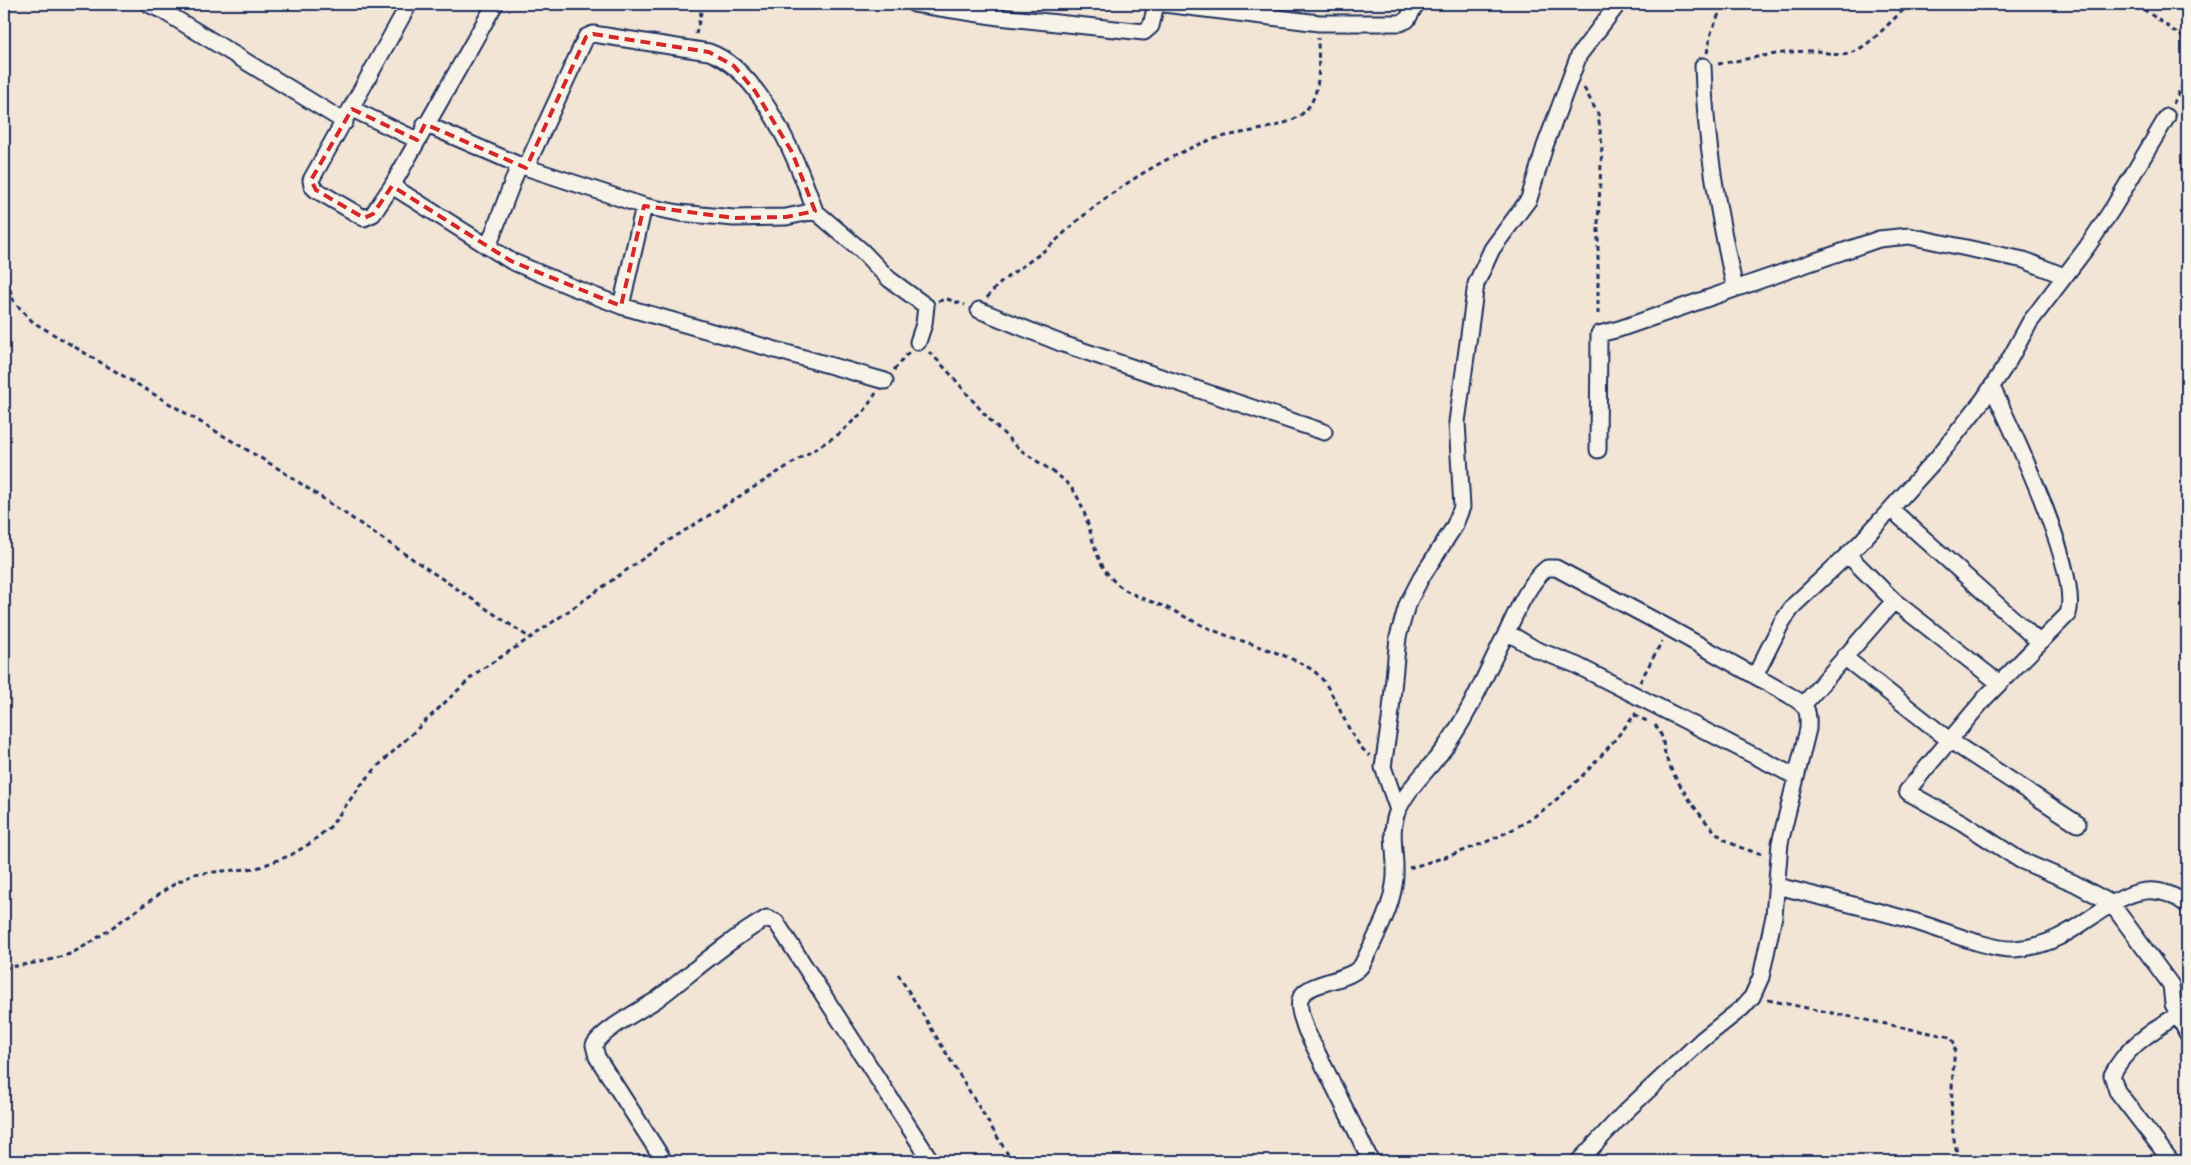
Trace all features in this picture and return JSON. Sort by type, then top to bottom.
[{"type":"street","points":[[148,4],[165,7],[348,115],[417,140]]},
{"type":"street","points":[[409,4],[311,180],[312,186],[316,190],[364,218],[373,214],[392,186],[425,124],[495,4]]},
{"type":"street","points":[[914,4],[1008,18],[1144,32],[1151,26],[1156,4]]},
{"type":"street","points":[[1164,4],[1319,23],[1400,23],[1407,20],[1416,4]]},
{"type":"street","points":[[1398,810],[1383,767],[1389,729],[1398,636],[1407,605],[1421,578],[1454,527],[1462,507],[1457,422],[1476,284],[1492,250],[1530,199],[1541,158],[1579,55],[1618,4]]},
{"type":"street","points":[[488,247],[523,166],[589,35],[593,34],[692,49],[719,56],[734,66],[755,91],[792,152],[815,211],[862,251],[889,279],[926,306],[923,329],[918,342]]},
{"type":"street","points":[[1703,66],[1704,110],[1713,175],[1735,289]]},
{"type":"street","points":[[1755,676],[1782,622],[1794,605],[1848,555],[1891,509],[1937,458],[1992,387],[2030,322],[2087,247],[2113,208],[2167,117]]},
{"type":"street","points":[[425,124],[523,166],[644,206],[679,214],[734,218],[786,217],[815,211]]},
{"type":"street","points":[[392,186],[511,261],[532,271],[622,306],[885,381]]},
{"type":"street","points":[[622,306],[644,206]]},
{"type":"street","points":[[1598,450],[1598,334],[1619,329],[1878,240],[1909,236],[2024,260],[2064,276]]},
{"type":"street","points":[[979,310],[1063,344],[1324,432]]},
{"type":"street","points":[[1992,387],[2018,442],[2056,538],[2070,607],[2068,614],[1999,683],[1949,740],[1908,788],[1909,793],[1963,823],[2020,860],[2074,883],[2111,903],[2171,985],[2173,1004],[2187,1033]]},
{"type":"street","points":[[1891,509],[2039,642]]},
{"type":"street","points":[[1848,555],[1894,601],[1999,683]]},
{"type":"street","points":[[1371,1161],[1306,1030],[1300,1012],[1300,998],[1304,993],[1315,987],[1350,975],[1361,968],[1388,908],[1395,884],[1394,824],[1398,810],[1409,791],[1448,744],[1469,712],[1517,610],[1539,576],[1550,566],[1669,628],[1755,676],[1804,704],[1809,712],[1808,729],[1780,843],[1774,916],[1762,977],[1752,997],[1742,1008],[1703,1039],[1625,1112],[1579,1161]]},
{"type":"street","points":[[1804,704],[1894,601]]},
{"type":"street","points":[[1507,632],[1535,649],[1576,666],[1638,699],[1796,777]]},
{"type":"street","points":[[1844,657],[1949,740],[2078,824]]},
{"type":"street","points":[[1777,886],[1914,921],[1996,947],[2013,950],[2037,946],[2060,937],[2111,903],[2140,892],[2161,890],[2177,896],[2187,905]]},
{"type":"street","points":[[664,1161],[597,1057],[594,1045],[602,1036],[656,1000],[714,954],[769,918],[776,922],[931,1161]]},
{"type":"street","points":[[2171,1161],[2117,1091],[2112,1075],[2127,1053],[2142,1038],[2177,1015]]},
{"type":"path","points":[[692,49],[703,4]]},
{"type":"path","points":[[1723,4],[1711,33],[1703,66],[1774,54],[1815,51],[1834,55],[1847,54],[1867,44],[1911,4]]},
{"type":"path","points":[[2136,4],[2187,40]]},
{"type":"path","points":[[926,306],[947,299],[979,310],[1001,284],[1047,249],[1082,216],[1118,189],[1170,159],[1208,141],[1288,122],[1305,111],[1311,102],[1319,77],[1319,23]]},
{"type":"path","points":[[1574,69],[1598,114],[1602,146],[1598,223],[1598,334]]},
{"type":"path","points":[[2167,117],[2187,76]]},
{"type":"path","points":[[4,272],[14,302],[33,322],[279,469],[530,638]]},
{"type":"path","points":[[4,968],[46,961],[70,954],[90,943],[168,888],[192,874],[257,868],[291,855],[309,844],[330,826],[378,766],[476,673],[530,638],[668,541],[839,434],[865,410],[885,381],[918,342],[941,364],[1001,432],[1023,452],[1054,473],[1073,490],[1087,522],[1098,557],[1108,575],[1116,584],[1206,628],[1284,655],[1313,670],[1321,677],[1328,688],[1348,729],[1359,746],[1383,767]]},
{"type":"path","points":[[1394,873],[1452,855],[1503,834],[1547,808],[1612,744],[1634,715],[1638,699],[1669,628]]},
{"type":"path","points":[[1634,715],[1656,725],[1664,739],[1666,756],[1692,805],[1723,838],[1753,852],[1779,856]]},
{"type":"path","points":[[898,974],[1012,1161]]},
{"type":"path","points":[[1752,997],[1950,1036],[1955,1044],[1951,1112],[1953,1137],[1960,1161]]},
{"type":"highlighted area","points":[[593,34],[709,52],[734,66],[755,91],[792,152],[815,211],[786,217],[734,218],[644,206],[621,306],[511,261],[392,186],[373,214],[364,218],[316,190],[311,180],[352,109],[417,140],[425,124],[526,168],[586,37]]}]
